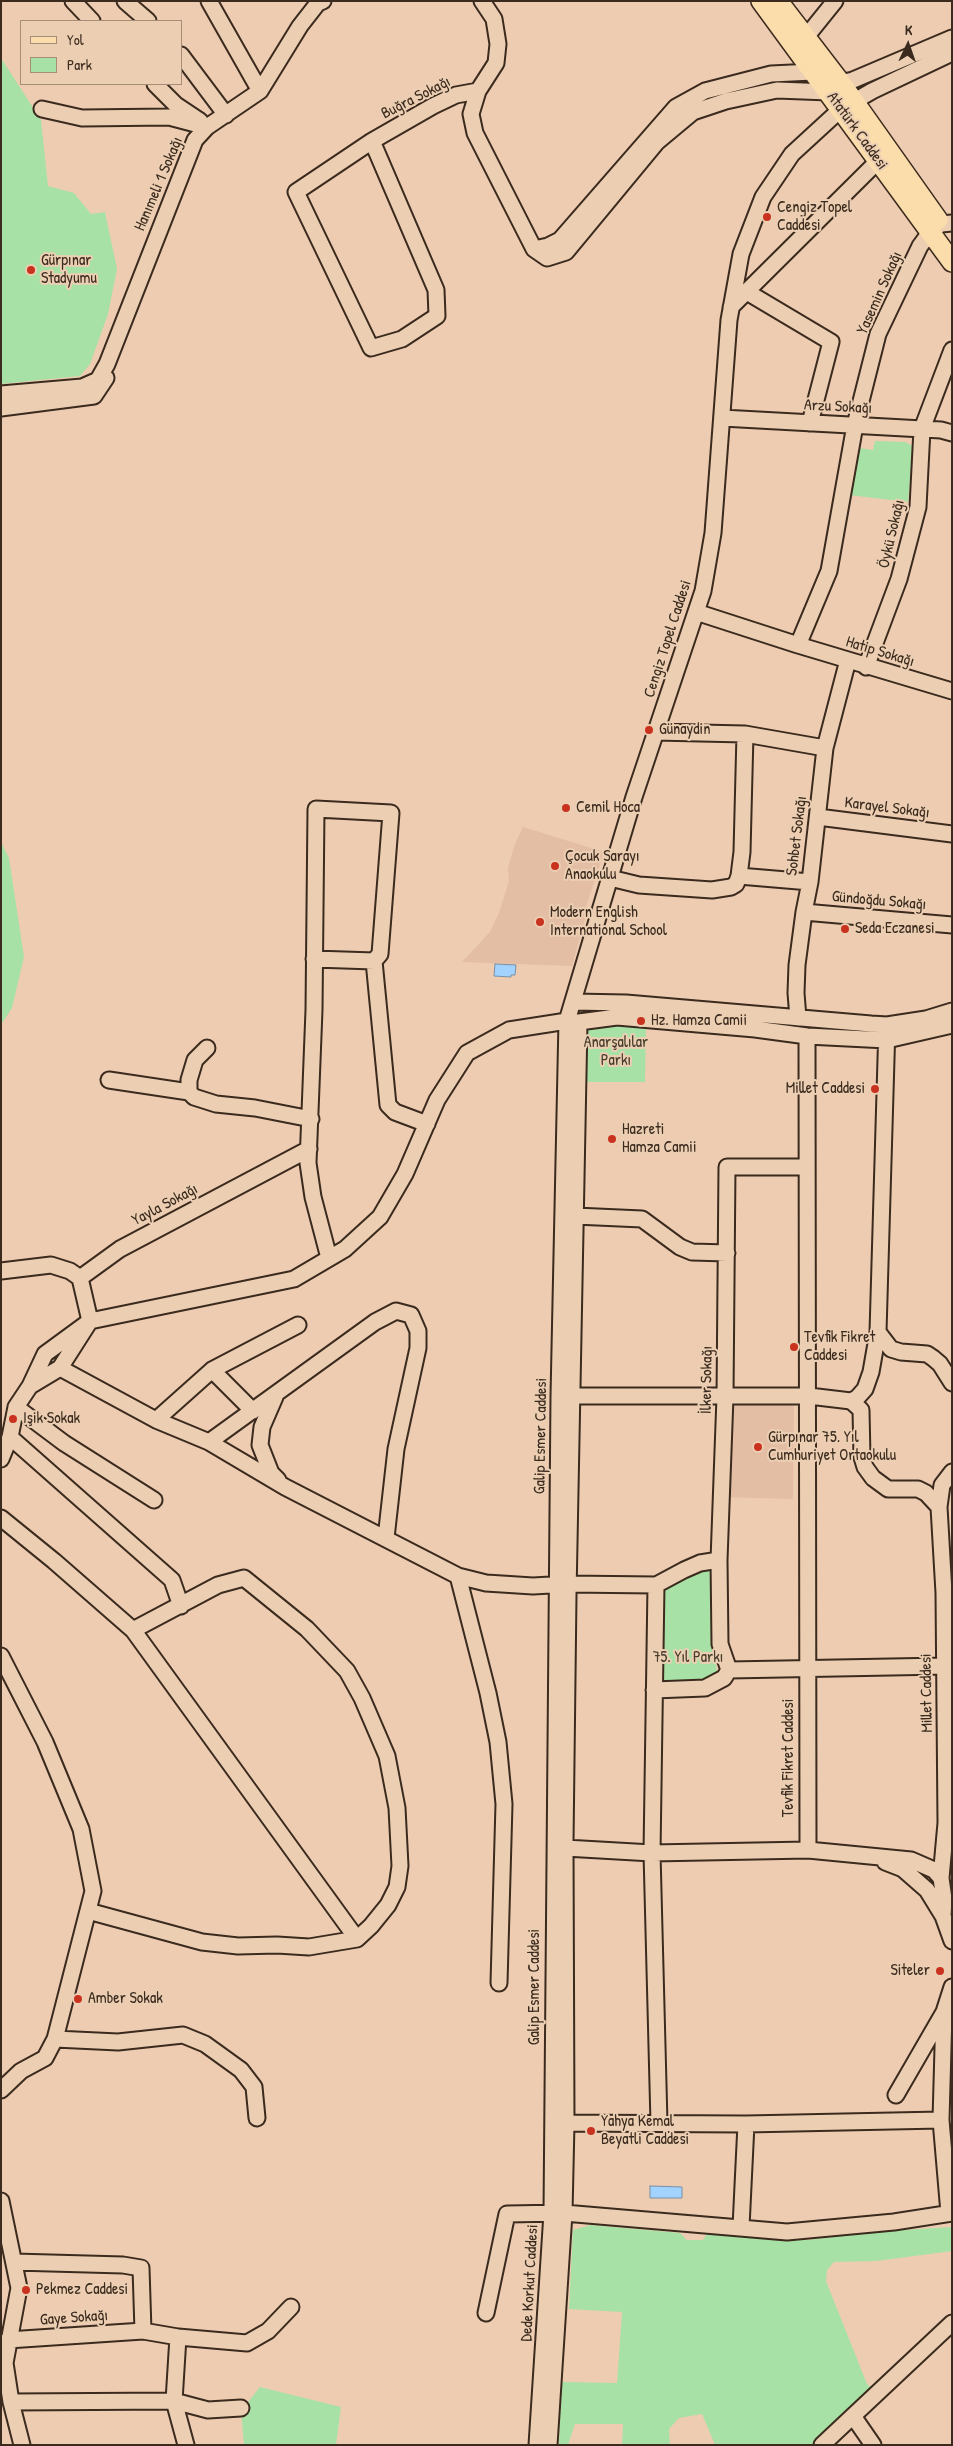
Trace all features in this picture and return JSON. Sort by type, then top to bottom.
[{"type":"main road","name":"Atatürk Caddesi","points":[[761,1],[813,72],[835,88]]},
{"type":"main road","name":"Atatürk Caddesi","points":[[778,1],[806,37],[835,88],[942,234],[952,262]]},
{"type":"main road","name":"Atatürk Caddesi","points":[[847,105],[879,160],[942,234]]},
{"type":"street","points":[[73,1],[91,20]]},
{"type":"street","points":[[125,1],[147,20]]},
{"type":"street","points":[[209,1],[260,92]]},
{"type":"street","name":"Hanımeli 1 Sokağı","points":[[107,364],[195,140],[207,127],[260,92],[300,26],[318,3],[323,1]]},
{"type":"street","points":[[482,1],[494,19],[498,44],[496,63],[478,91],[471,114],[475,133],[534,249],[548,258],[566,252],[658,142],[694,112],[726,101],[777,90],[835,88],[952,38]]},
{"type":"street","points":[[806,37],[835,1]]},
{"type":"street","name":"Cengiz Topel Caddesi","points":[[573,1022],[574,1002],[610,878],[655,732],[703,591],[713,533],[732,307],[741,254],[763,197],[792,154],[847,105],[952,53]]},
{"type":"street","points":[[182,56],[226,115]]},
{"type":"street","points":[[534,249],[548,246],[560,240],[676,107],[705,91],[762,76],[813,72]]},
{"type":"street","points":[[155,85],[176,105],[207,127]]},
{"type":"street","name":"Buğra Sokağı","points":[[372,141],[436,290],[436,316],[402,339],[372,348],[296,192],[372,141],[456,94],[478,91]]},
{"type":"street","points":[[42,109],[82,118],[169,117],[207,127]]},
{"type":"street","points":[[732,307],[879,160]]},
{"type":"street","name":"Yasemin Sokağı","points":[[798,645],[829,572],[855,425],[878,334],[942,234]]},
{"type":"street","points":[[747,292],[831,342],[810,423]]},
{"type":"street","name":"Öykü Sokağı","points":[[866,667],[899,579],[918,507],[922,429],[952,350]]},
{"type":"street","points":[[1,394],[91,385],[98,380],[107,364]]},
{"type":"street","points":[[1,408],[94,396],[106,379],[107,364]]},
{"type":"street","name":"Arzu Sokağı","points":[[722,418],[952,432]]},
{"type":"street","name":"Hatip Sokağı","points":[[696,612],[866,667],[952,691]]},
{"type":"street","name":"Sohbet Sokağı","points":[[798,1018],[796,993],[804,912],[810,882],[825,748],[848,660]]},
{"type":"street","points":[[655,732],[745,734],[825,748]]},
{"type":"street","points":[[610,878],[639,885],[712,890],[731,887],[736,884],[740,876],[745,734]]},
{"type":"street","points":[[329,1258],[313,1198],[308,1163],[311,1119],[316,809],[391,812],[380,954],[374,962],[388,1105],[395,1112],[427,1124]]},
{"type":"street","name":"Karayel Sokağı","points":[[818,816],[952,834]]},
{"type":"street","points":[[740,876],[810,882]]},
{"type":"street","name":"Gündoğdu Sokağı","points":[[804,912],[952,925]]},
{"type":"street","points":[[314,959],[374,962]]},
{"type":"street","points":[[574,1002],[626,1003],[887,1024],[926,1019],[952,1011]]},
{"type":"street","points":[[1,1459],[10,1437],[16,1408],[30,1386],[45,1354],[90,1321],[294,1278],[345,1248],[380,1218],[405,1174],[437,1100],[467,1053],[509,1030],[617,1017],[755,1029],[806,1036],[887,1040],[952,1025]]},
{"type":"street","points":[[573,1022],[575,1216],[565,1396],[561,1848],[652,1853],[808,1850],[911,1860],[934,1870],[941,1878]]},
{"type":"street","name":"Galip Esmer Caddesi","points":[[565,1396],[573,1022]]},
{"type":"street","points":[[887,1024],[878,1332],[871,1372],[856,1406],[864,1467],[873,1478],[888,1489],[929,1487],[950,1473]]},
{"type":"street","name":"Tevfik Fikret Caddesi","points":[[806,1036],[805,1167],[809,1396],[806,1669],[808,1850]]},
{"type":"street","points":[[189,1092],[189,1080],[195,1060],[207,1048]]},
{"type":"street","points":[[108,1080],[189,1092],[194,1097],[216,1104],[255,1108],[311,1119]]},
{"type":"street","name":"Yayla Sokağı","points":[[80,1278],[120,1249],[309,1149]]},
{"type":"street","name":"İlker Sokağı","points":[[730,1670],[720,1644],[719,1560],[725,1396],[727,1167],[805,1167]]},
{"type":"street","points":[[575,1216],[642,1219],[686,1250],[692,1252],[726,1253]]},
{"type":"street","points":[[1,1271],[51,1265],[70,1271],[80,1278],[90,1321],[60,1368],[30,1386]]},
{"type":"street","points":[[209,1442],[275,1397],[375,1322],[396,1311],[411,1315],[418,1331],[418,1348],[396,1449],[386,1538]]},
{"type":"street","points":[[156,1420],[212,1370],[298,1325]]},
{"type":"street","points":[[878,1332],[891,1349],[901,1352],[927,1354],[934,1358],[952,1383]]},
{"type":"street","points":[[871,1372],[890,1354],[901,1352]]},
{"type":"street","points":[[60,1368],[156,1420],[209,1442],[285,1487],[458,1576],[486,1583],[533,1586],[562,1584],[656,1585],[700,1563],[719,1560]]},
{"type":"street","points":[[212,1370],[253,1411]]},
{"type":"street","points":[[565,1396],[809,1396],[856,1406]]},
{"type":"street","points":[[275,1397],[262,1427],[260,1445],[271,1472],[285,1487]]},
{"type":"street","points":[[16,1408],[64,1443],[154,1500]]},
{"type":"street","points":[[10,1437],[172,1580],[181,1606]]},
{"type":"street","name":"Millet Caddesi","points":[[943,1916],[944,1899],[941,1878],[949,1823],[944,1593],[939,1506],[942,1485],[950,1473]]},
{"type":"street","points":[[918,1489],[926,1493],[939,1506]]},
{"type":"street","points":[[1,1518],[54,1561],[133,1630],[357,1939]]},
{"type":"street","points":[[458,1576],[490,1701],[498,1742],[504,1795],[499,1983]]},
{"type":"street","points":[[88,1911],[202,1942],[238,1946],[277,1945],[309,1947],[357,1939],[371,1926],[388,1905],[397,1887],[400,1866],[397,1808],[387,1756],[362,1698],[347,1671],[328,1650],[285,1609],[244,1578],[218,1585],[133,1630]]},
{"type":"street","points":[[656,1585],[652,1853],[659,2123]]},
{"type":"street","points":[[1,1656],[45,1742],[81,1829],[93,1891],[55,2039],[45,2058],[21,2070],[1,2090]]},
{"type":"street","points":[[654,1690],[705,1688],[724,1678],[730,1670],[945,1666]]},
{"type":"street","name":"Dede Korkut Caddesi","points":[[549,2445],[558,2213],[561,1848]]},
{"type":"street","points":[[865,1855],[903,1869],[915,1878],[927,1890],[943,1916],[952,1941]]},
{"type":"street","points":[[896,2095],[944,2012],[952,1987]]},
{"type":"street","points":[[486,2313],[507,2214],[558,2213],[787,2232],[894,2222],[950,2213],[941,2120],[944,2012]]},
{"type":"street","points":[[55,2039],[118,2042],[183,2035],[198,2041],[241,2070],[254,2088],[257,2118]]},
{"type":"street","points":[[559,2123],[746,2124],[941,2120]]},
{"type":"street","points":[[741,2227],[746,2124]]},
{"type":"street","points":[[1,2201],[19,2288],[5,2363],[11,2402],[22,2445]]},
{"type":"street","name":"Dede Korkut Caddesi","points":[[537,2445],[558,2213]]},
{"type":"street","points":[[14,2262],[123,2265],[141,2268],[143,2331]]},
{"type":"street","name":"Gaye Sokağı","points":[[8,2340],[143,2331],[178,2337],[247,2344],[268,2331],[291,2308]]},
{"type":"street","points":[[822,2445],[949,2329]]},
{"type":"street","points":[[178,2337],[174,2401],[186,2445]]},
{"type":"street","points":[[11,2402],[174,2401],[208,2410],[242,2408]]},
{"type":"street","points":[[854,2416],[873,2445]]},
{"type":"shaded area","points":[[523,827],[604,852],[586,907],[588,908],[572,966],[462,962],[490,932],[499,913],[509,881],[508,868],[515,844]]},
{"type":"shaded area","name":"Gürpınar 75. Yıl Cumhuriyet Ortaokulu","points":[[794,1396],[793,1499],[721,1497],[725,1397]]},
{"type":"green space","points":[[1,58],[41,120],[48,186],[74,193],[91,214],[105,212],[117,269],[108,314],[90,364],[80,376],[1,384]]},
{"type":"green space","points":[[875,441],[905,442],[913,446],[908,502],[849,495],[859,448],[873,450]]},
{"type":"green space","points":[[1,842],[9,858],[24,957],[12,1008],[1,1025]]},
{"type":"green space","name":"Anarşalılar Parkı","points":[[607,1022],[646,1024],[645,1082],[587,1082],[588,1027]]},
{"type":"green space","name":"75. Yıl Parkı","points":[[714,1568],[713,1643],[717,1672],[706,1681],[661,1685],[660,1588],[698,1572]]},
{"type":"green space","points":[[591,2225],[680,2233],[687,2240],[703,2240],[707,2234],[807,2240],[885,2231],[952,2227],[952,2251],[876,2261],[834,2262],[827,2270],[826,2281],[867,2384],[873,2389],[815,2445],[715,2445],[702,2414],[679,2418],[669,2429],[670,2445],[622,2445],[623,2424],[575,2424],[568,2445],[559,2445],[561,2382],[617,2383],[622,2312],[569,2309],[573,2230]]},
{"type":"green space","points":[[260,2387],[341,2407],[336,2445],[244,2445],[241,2411]]},
{"type":"water","points":[[495,964],[516,965],[515,975],[511,975],[511,977],[494,976]]},
{"type":"water","points":[[650,2186],[682,2187],[682,2198],[650,2198]]},
{"type":"place","name":"Cengiz Topel Caddesi","points":[[767,217]]},
{"type":"place","name":"Gürpınar Stadyumu","points":[[31,270]]},
{"type":"place","name":"Günaydin","points":[[649,730]]},
{"type":"place","name":"Cemil Hoca","points":[[566,808]]},
{"type":"place","name":"Çocuk Sarayı Anaokulu","points":[[555,866]]},
{"type":"place","name":"Modern English International School","points":[[540,922]]},
{"type":"place","name":"Seda Eczanesi","points":[[845,929]]},
{"type":"place","name":"Hz. Hamza Camii","points":[[641,1021]]},
{"type":"place","name":"Millet Caddesi","points":[[875,1089]]},
{"type":"place","name":"Hazreti Hamza Camii","points":[[612,1139]]},
{"type":"place","name":"Tevfik Fikret Caddesi","points":[[794,1347]]},
{"type":"place","name":"Işik Sokak","points":[[13,1419]]},
{"type":"place","name":"Gürpınar 75. Yıl Cumhuriyet Ortaokulu","points":[[758,1447]]},
{"type":"place","name":"Siteler","points":[[940,1971]]},
{"type":"place","name":"Amber Sokak","points":[[78,1999]]},
{"type":"place","name":"Yahya Kemal Beyatli Caddesi","points":[[591,2131]]},
{"type":"place","name":"Pekmez Caddesi","points":[[26,2290]]}]
